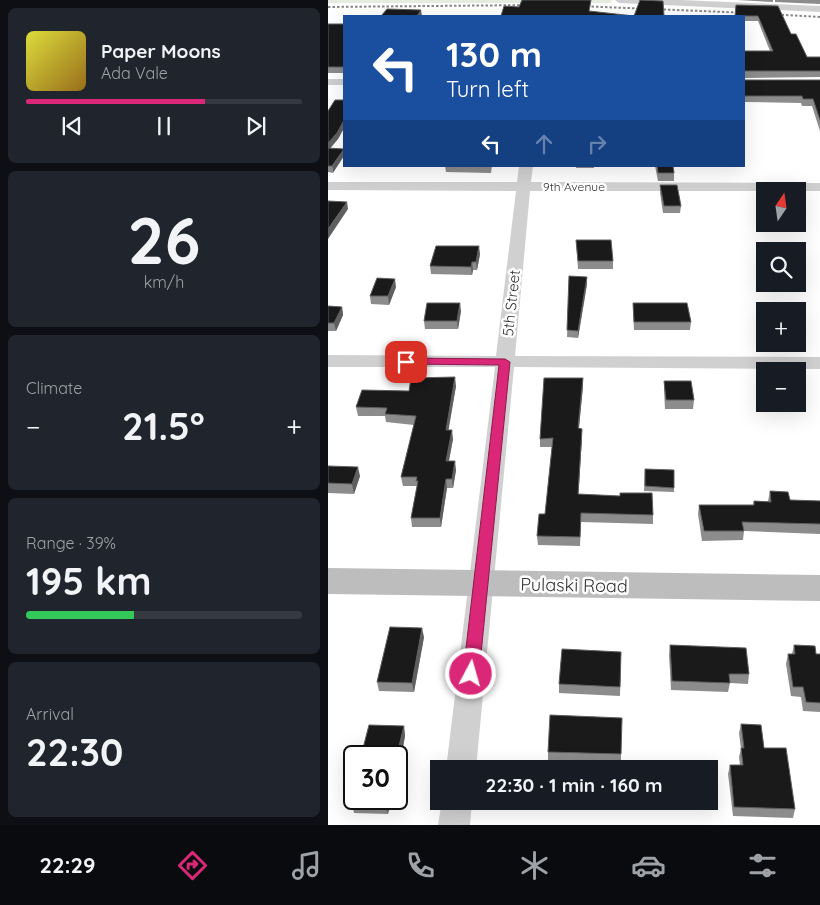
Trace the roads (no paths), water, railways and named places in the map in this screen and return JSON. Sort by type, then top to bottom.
[{"type":"main road","name":"Pulaski Road","points":[[328,581],[820,588]]},
{"type":"street","points":[[619,0],[820,9]]},
{"type":"street","points":[[328,82],[343,82]]},
{"type":"street","name":"9th Avenue","points":[[328,186],[525,176],[820,187]]},
{"type":"street","name":"5th Street","points":[[462,760],[525,176]]},
{"type":"street","points":[[328,361],[820,363]]},
{"type":"street","points":[[454,825],[456,810]]},
{"type":"railway","points":[[328,7],[533,5]]},
{"type":"railway","points":[[578,6],[750,13]]},
{"type":"railway","points":[[768,14],[821,17]]}]
